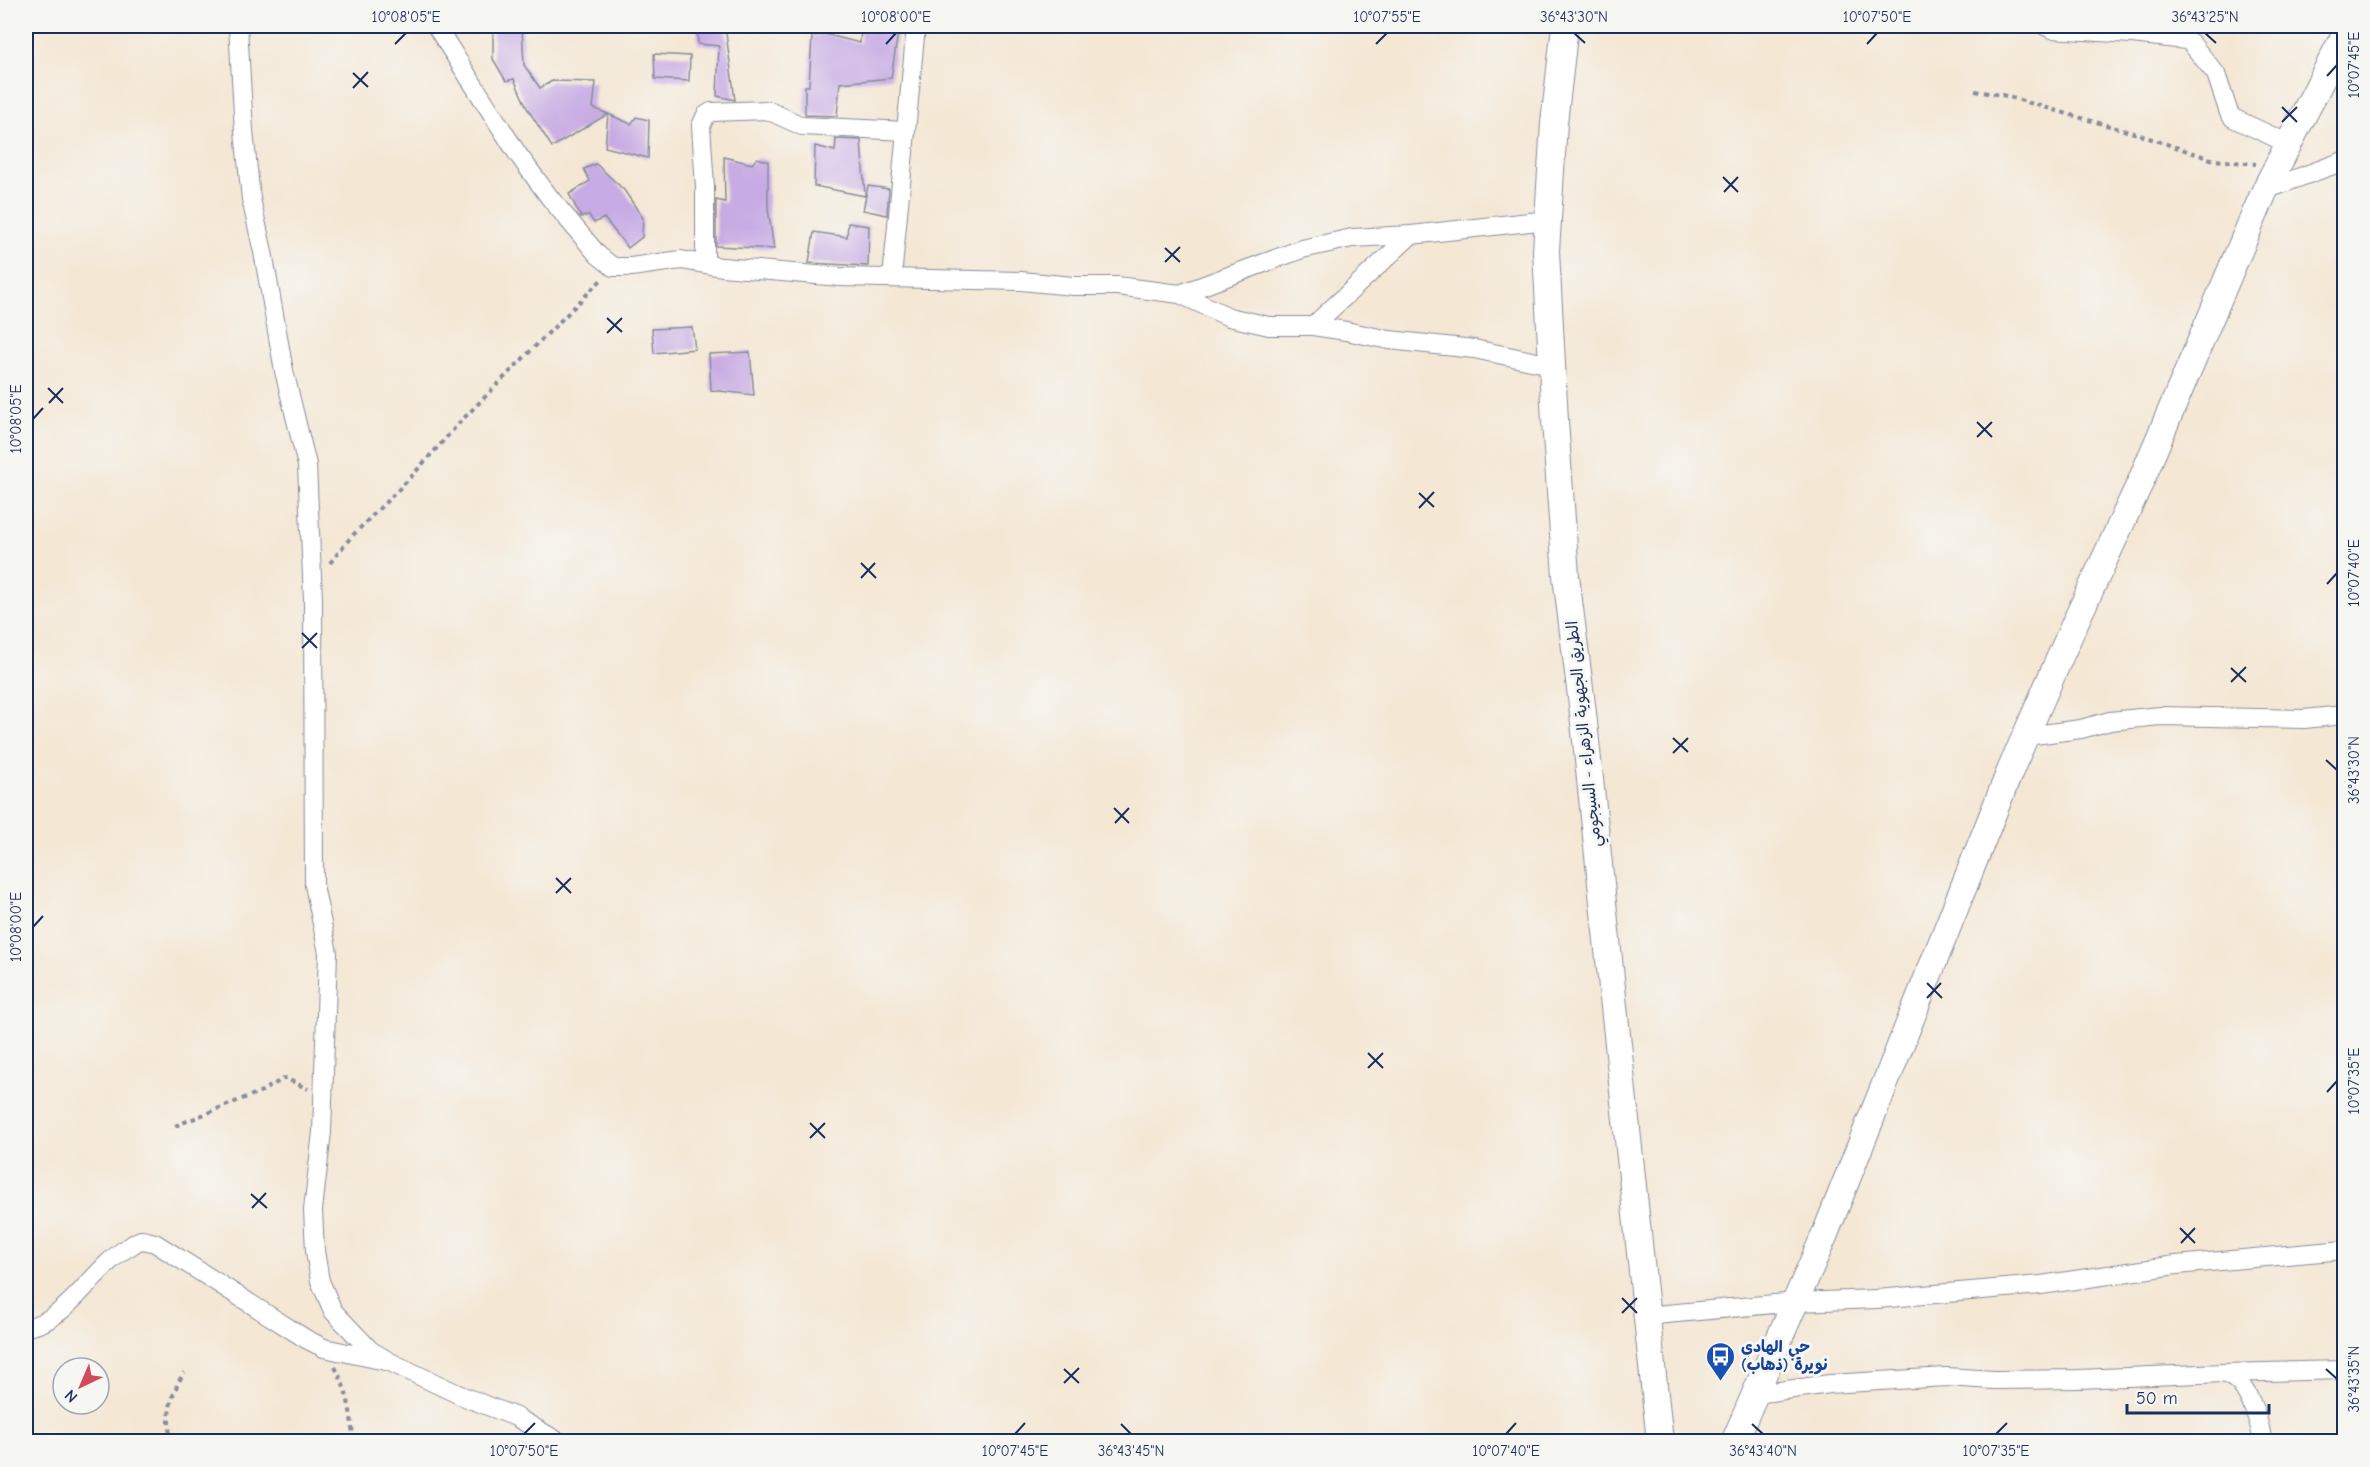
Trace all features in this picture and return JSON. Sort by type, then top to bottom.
[{"type":"street","points":[[238,26],[243,131],[251,199],[284,371],[307,465],[312,585],[314,885],[328,953],[323,1108],[313,1210],[315,1251],[320,1281],[333,1311],[370,1350],[460,1395],[516,1417],[559,1442]]},
{"type":"street","points":[[436,26],[517,153],[550,198],[598,255],[613,267],[631,267],[681,260],[840,277],[937,281],[1021,281],[1073,286],[1117,285],[1180,294],[1229,317],[1269,326],[1313,326],[1389,340],[1474,349],[1551,365]]},
{"type":"street","points":[[892,278],[916,26]]},
{"type":"street","name":"الطريق الجهوية الزهراء - السيجومي","points":[[1565,26],[1554,123],[1548,220],[1546,281],[1551,365],[1566,576],[1583,713],[1660,1442]]},
{"type":"street","points":[[2045,26],[2052,29],[2186,40],[2216,74],[2229,113],[2233,118],[2289,144]]},
{"type":"street","points":[[1734,1442],[1796,1302],[2026,736],[2074,625],[2140,483],[2265,190],[2344,36]]},
{"type":"street","points":[[705,264],[705,187],[701,126],[702,121],[711,111],[767,110],[802,126],[906,131]]},
{"type":"street","points":[[2265,190],[2344,161]]},
{"type":"street","points":[[1180,294],[1302,249],[1352,238],[1411,235],[1548,220]]},
{"type":"street","points":[[1313,326],[1411,235]]},
{"type":"street","points":[[2026,736],[2081,729],[2110,721],[2160,716],[2304,719],[2344,715]]},
{"type":"street","points":[[26,1327],[37,1326],[53,1316],[94,1279],[117,1253],[141,1240],[155,1243],[177,1254],[281,1325],[324,1348],[390,1362]]},
{"type":"street","points":[[1645,1316],[1796,1302],[1877,1299],[2041,1285],[2176,1265],[2344,1250]]},
{"type":"street","points":[[1756,1394],[1830,1384],[1947,1377],[1994,1380],[2078,1379],[2344,1370]]},
{"type":"street","points":[[2224,1373],[2239,1382],[2246,1392],[2262,1431],[2262,1442]]},
{"type":"path","points":[[1975,91],[2025,101],[2137,134],[2214,160],[2277,166]]},
{"type":"path","points":[[312,585],[351,537],[409,479],[462,420],[581,302],[613,267]]},
{"type":"path","points":[[175,1126],[262,1091],[285,1078],[309,1089],[323,1108]]},
{"type":"path","points":[[324,1348],[345,1387],[352,1412],[353,1442]]},
{"type":"path","points":[[171,1442],[168,1423],[171,1394],[184,1372]]},
{"type":"building","points":[[493,26],[522,26],[524,65],[540,88],[552,81],[596,82],[593,108],[608,114],[552,147],[527,108],[514,79],[506,81],[493,59]]},
{"type":"building","points":[[706,26],[725,26],[735,100],[717,96],[719,46],[698,44],[697,28],[707,28]]},
{"type":"building","points":[[861,26],[899,26],[891,78],[840,83],[837,116],[805,115],[805,86],[809,86],[812,36],[825,34],[860,43]]},
{"type":"building","points":[[654,54],[690,56],[689,81],[655,79]]},
{"type":"building","points":[[608,114],[631,124],[636,117],[649,120],[648,158],[605,147]]},
{"type":"building","points":[[836,139],[861,140],[865,196],[814,186],[815,146],[835,151]]},
{"type":"building","points":[[724,157],[752,164],[757,158],[768,161],[768,209],[774,249],[716,246],[716,200],[725,202]]},
{"type":"building","points":[[596,164],[624,190],[643,218],[642,237],[628,248],[604,218],[594,223],[589,215],[581,217],[569,194],[590,181],[584,169]]},
{"type":"building","points":[[868,186],[889,189],[887,215],[863,210]]},
{"type":"building","points":[[848,223],[869,226],[868,266],[809,263],[814,232],[847,237]]},
{"type":"building","points":[[692,327],[695,349],[654,353],[652,329]]},
{"type":"building","points":[[750,352],[754,395],[711,390],[709,354]]},
{"type":"place","name":"حي الهادي نويرة (ذهاب)","points":[[1720,1382]]}]
